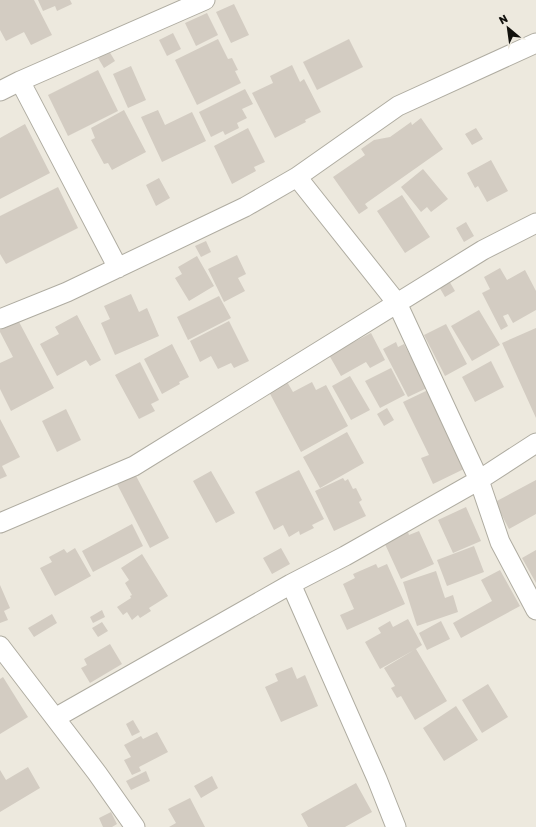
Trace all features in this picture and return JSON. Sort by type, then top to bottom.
[{"type":"street","points":[[0,91],[205,0]]},
{"type":"street","points":[[0,319],[66,292],[245,208],[297,177],[398,106],[536,43]]},
{"type":"street","points":[[20,81],[118,268]]},
{"type":"street","points":[[297,177],[397,303],[479,480],[500,542],[536,610]]},
{"type":"street","points":[[0,523],[134,466],[483,250],[536,223]]},
{"type":"street","points":[[55,718],[291,584],[345,556],[479,480],[536,442]]},
{"type":"street","points":[[291,584],[396,827]]},
{"type":"street","points":[[0,646],[97,773],[135,827]]},
{"type":"building","points":[[0,0],[34,0],[52,35],[31,45],[24,32],[6,41],[0,30]]},
{"type":"building","points":[[38,0],[70,0],[72,4],[57,11],[55,6],[43,11]]},
{"type":"building","points":[[234,4],[249,35],[231,43],[216,12]]},
{"type":"building","points":[[207,13],[218,35],[196,46],[185,23]]},
{"type":"building","points":[[173,33],[181,49],[167,56],[159,40]]},
{"type":"building","points":[[218,39],[228,59],[232,58],[238,70],[235,71],[241,83],[197,105],[175,60]]},
{"type":"building","points":[[349,39],[363,67],[317,90],[303,62]]},
{"type":"building","points":[[109,51],[115,61],[104,68],[98,58]]},
{"type":"building","points":[[292,65],[300,82],[304,79],[321,112],[305,120],[306,122],[275,138],[252,93],[273,83],[270,76]]},
{"type":"building","points":[[131,66],[146,100],[128,108],[113,74]]},
{"type":"building","points":[[98,70],[118,111],[68,136],[48,95]]},
{"type":"building","points":[[245,89],[253,104],[242,109],[247,118],[237,123],[239,128],[225,135],[223,131],[211,137],[199,112]]},
{"type":"building","points":[[124,110],[146,152],[112,170],[108,163],[104,164],[91,140],[95,138],[91,128]]},
{"type":"building","points":[[158,110],[165,125],[192,112],[206,141],[162,162],[141,117]]},
{"type":"building","points":[[421,118],[443,149],[365,204],[368,208],[359,214],[333,177],[365,155],[361,149],[374,140],[390,137],[411,122],[412,125]]},
{"type":"building","points":[[25,124],[50,173],[0,199],[0,138]]},
{"type":"building","points":[[248,128],[265,162],[254,167],[256,171],[232,184],[214,146]]},
{"type":"building","points":[[476,128],[483,139],[472,145],[465,134]]},
{"type":"building","points":[[491,160],[508,191],[487,202],[478,186],[475,188],[467,173]]},
{"type":"building","points":[[423,169],[448,199],[431,212],[427,207],[421,212],[401,187]]},
{"type":"building","points":[[159,178],[170,198],[156,206],[146,185]]},
{"type":"building","points":[[58,187],[78,228],[6,264],[0,254],[0,216]]},
{"type":"building","points":[[402,195],[430,237],[405,253],[377,211]]},
{"type":"building","points":[[466,222],[474,236],[464,242],[456,228]]},
{"type":"building","points":[[206,241],[211,252],[201,257],[195,246]]},
{"type":"building","points":[[237,255],[246,274],[238,278],[245,291],[224,302],[208,269]]},
{"type":"building","points":[[197,256],[214,286],[189,301],[175,278],[182,274],[178,267]]},
{"type":"building","points":[[500,268],[507,280],[525,270],[536,291],[536,310],[513,323],[508,314],[503,316],[508,326],[501,330],[482,293],[490,289],[484,277]]},
{"type":"building","points":[[448,279],[455,291],[445,297],[438,285]]},
{"type":"building","points":[[131,294],[139,312],[147,308],[159,336],[115,355],[101,323],[110,319],[104,306]]},
{"type":"building","points":[[219,296],[231,318],[188,340],[177,317]]},
{"type":"building","points":[[479,310],[500,345],[472,361],[451,326]]},
{"type":"building","points":[[77,315],[101,360],[90,366],[86,360],[57,376],[40,344],[59,334],[55,327]]},
{"type":"building","points":[[18,320],[54,388],[11,411],[0,389],[0,363],[13,357],[0,330]]},
{"type":"building","points":[[229,321],[249,361],[234,368],[231,363],[218,369],[211,356],[200,362],[190,341]]},
{"type":"building","points":[[446,324],[467,364],[445,376],[424,335]]},
{"type":"building","points":[[536,328],[536,418],[502,343]]},
{"type":"building","points":[[371,333],[385,360],[370,368],[366,362],[341,376],[329,355]]},
{"type":"building","points":[[396,342],[398,347],[404,344],[427,388],[408,397],[383,349]]},
{"type":"building","points":[[172,344],[189,377],[162,394],[144,359]]},
{"type":"building","points":[[491,361],[504,387],[475,402],[462,377]]},
{"type":"building","points":[[140,362],[159,400],[151,404],[155,411],[139,419],[115,375]]},
{"type":"building","points":[[391,368],[405,395],[380,408],[365,381]]},
{"type":"building","points":[[350,376],[370,410],[351,420],[332,386]]},
{"type":"building","points":[[286,380],[293,392],[312,382],[316,390],[326,385],[348,426],[301,452],[268,390]]},
{"type":"building","points":[[428,390],[466,468],[433,484],[421,458],[429,455],[403,402]]},
{"type":"building","points":[[387,408],[394,420],[384,426],[377,414]]},
{"type":"building","points":[[66,409],[81,440],[57,452],[42,421]]},
{"type":"building","points":[[0,419],[20,457],[2,466],[7,476],[0,479]]},
{"type":"building","points":[[347,432],[364,463],[320,488],[303,457]]},
{"type":"building","points":[[299,470],[324,519],[312,525],[314,528],[300,535],[299,531],[289,537],[283,525],[274,530],[255,492]]},
{"type":"building","points":[[211,471],[235,513],[216,523],[193,481]]},
{"type":"building","points":[[135,474],[169,538],[150,548],[117,484]]},
{"type":"building","points":[[343,478],[345,481],[348,479],[353,489],[356,488],[362,500],[359,502],[366,516],[334,531],[315,491]]},
{"type":"building","points":[[536,480],[536,514],[509,529],[495,502]]},
{"type":"building","points":[[466,507],[481,541],[453,553],[438,520]]},
{"type":"building","points":[[132,524],[143,546],[93,572],[82,551]]},
{"type":"building","points":[[419,531],[434,564],[401,579],[384,542],[408,532],[409,535]]},
{"type":"building","points":[[474,546],[484,572],[447,586],[437,560]]},
{"type":"building","points":[[75,548],[91,576],[55,596],[40,568],[52,562],[49,557],[64,549],[67,553]]},
{"type":"building","points":[[281,548],[290,564],[272,574],[263,558]]},
{"type":"building","points":[[536,550],[536,583],[522,558]]},
{"type":"building","points":[[142,554],[168,596],[149,608],[151,611],[140,618],[138,615],[132,620],[127,612],[123,615],[117,607],[131,598],[130,596],[132,595],[125,583],[129,580],[121,568]]},
{"type":"building","points":[[376,564],[378,568],[387,564],[405,604],[347,630],[340,615],[354,609],[343,584],[355,578],[353,574]]},
{"type":"building","points":[[500,570],[520,606],[461,638],[453,623],[492,601],[481,580]]},
{"type":"building","points":[[436,571],[445,598],[453,595],[458,612],[417,626],[403,582]]},
{"type":"building","points":[[0,585],[10,608],[4,611],[8,620],[0,623]]},
{"type":"building","points":[[102,610],[105,617],[93,623],[90,617]]},
{"type":"building","points":[[52,614],[57,623],[34,637],[28,628]]},
{"type":"building","points":[[408,619],[422,645],[416,649],[447,701],[415,720],[401,696],[397,698],[391,688],[395,686],[384,668],[414,650],[380,669],[365,642],[381,633],[378,628],[390,621],[393,627]]},
{"type":"building","points":[[441,621],[450,639],[427,650],[419,633]]},
{"type":"building","points":[[102,622],[108,631],[98,637],[92,628]]},
{"type":"building","points":[[110,644],[122,664],[90,683],[81,668],[87,665],[84,659]]},
{"type":"building","points":[[292,667],[297,679],[305,675],[318,706],[281,722],[265,687],[278,681],[275,674]]},
{"type":"building","points":[[3,677],[28,717],[0,734],[0,679]]},
{"type":"building","points":[[488,684],[508,717],[482,733],[462,700]]},
{"type":"building","points":[[456,706],[478,740],[444,761],[423,728]]},
{"type":"building","points":[[133,720],[140,732],[132,736],[126,724]]},
{"type":"building","points":[[157,732],[168,752],[139,767],[141,771],[132,775],[124,760],[131,757],[124,745],[141,736],[143,739]]},
{"type":"building","points":[[28,767],[40,788],[0,812],[0,770],[6,780]]},
{"type":"building","points":[[146,771],[150,781],[131,790],[126,781]]},
{"type":"building","points":[[212,776],[218,788],[201,798],[194,786]]},
{"type":"building","points":[[356,783],[372,812],[345,827],[308,827],[301,814]]},
{"type":"building","points":[[190,798],[205,827],[169,827],[176,823],[168,809]]},
{"type":"building","points":[[111,812],[117,824],[112,827],[103,827],[99,818]]}]
